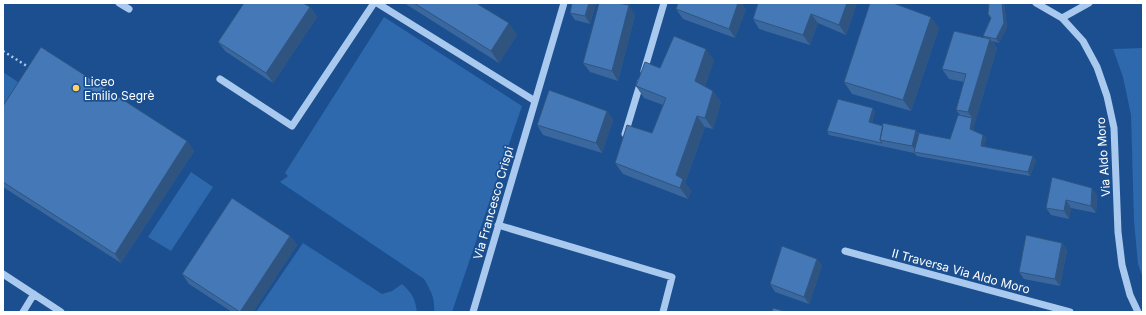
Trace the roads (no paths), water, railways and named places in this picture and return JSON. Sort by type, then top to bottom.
[{"type":"street","points":[[119,3],[129,9]]},
{"type":"street","points":[[220,79],[292,126],[376,3],[535,101]]},
{"type":"street","name":"Via Francesco Crispi","points":[[473,312],[564,3]]},
{"type":"street","points":[[624,139],[664,3]]},
{"type":"street","name":"Via Aldo Moro","points":[[1036,3],[1062,18],[1083,41],[1097,67],[1107,96],[1114,128],[1118,232],[1122,265],[1130,296],[1138,312]]},
{"type":"street","points":[[1062,18],[1089,3]]},
{"type":"street","points":[[498,225],[672,277],[663,312]]},
{"type":"street","name":"II Traversa Via Aldo Moro","points":[[845,250],[1070,312]]},
{"type":"street","points":[[3,274],[61,312]]},
{"type":"street","points":[[23,312],[34,294]]},
{"type":"place","name":"Liceo Emilio Segrè","points":[[76,88]]}]
